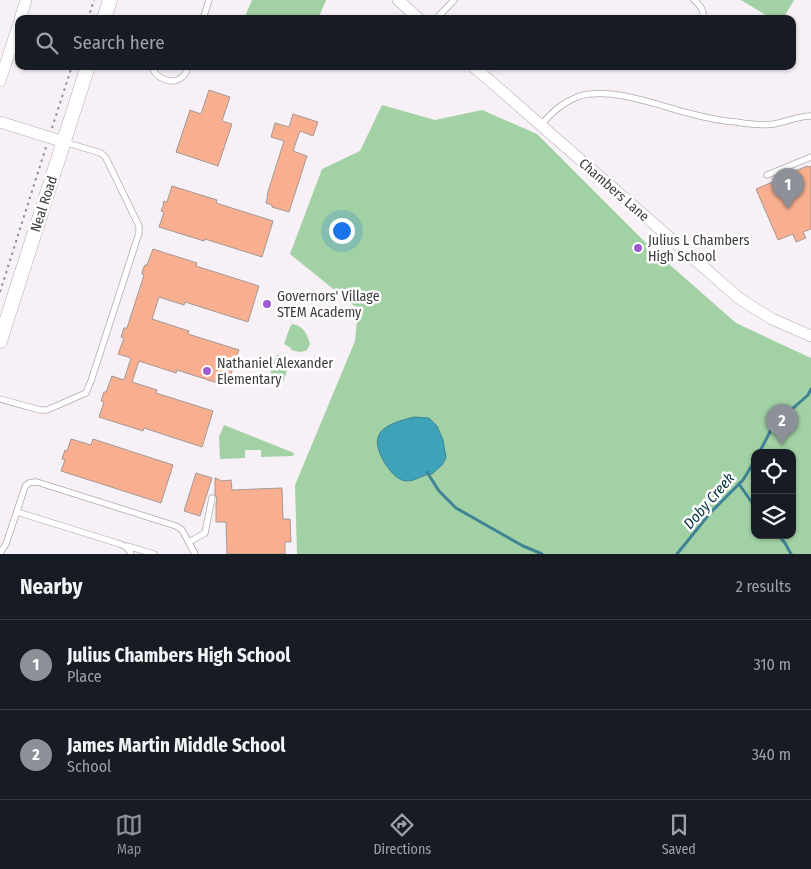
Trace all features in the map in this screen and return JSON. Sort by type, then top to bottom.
[{"type":"street","points":[[105,15],[110,0]]},
{"type":"street","points":[[398,0],[415,15]]},
{"type":"street","points":[[21,15],[23,1]]},
{"type":"street","points":[[0,82],[15,35]]},
{"type":"street","name":"Neal Road","points":[[0,341],[87,70]]},
{"type":"street","name":"Chambers Lane","points":[[478,70],[740,299],[772,319],[811,336]]},
{"type":"street","points":[[0,122],[64,142]]},
{"type":"lane","points":[[205,15],[210,0]]},
{"type":"lane","points":[[440,15],[454,0]]},
{"type":"lane","points":[[694,0],[701,6],[703,15]]},
{"type":"lane","points":[[153,70],[160,78],[170,80],[181,78],[187,70]]},
{"type":"lane","points":[[540,125],[565,103],[579,96],[596,94],[624,97],[738,123],[775,124],[804,116],[811,116]]},
{"type":"lane","points":[[0,399],[40,410],[47,410],[86,393],[139,233],[139,226],[106,158],[101,153],[64,142]]},
{"type":"lane","points":[[767,175],[811,157]]},
{"type":"lane","points":[[0,553],[6,544],[25,487],[29,483],[37,482],[176,526],[182,530],[194,554]]},
{"type":"lane","points":[[189,542],[205,533],[212,498]]},
{"type":"lane","points":[[17,512],[154,554]]},
{"type":"lane","points":[[120,544],[128,548],[131,554]]},
{"type":"path","points":[[89,15],[94,0]]},
{"type":"path","points":[[54,123],[71,70]]},
{"type":"path","points":[[0,292],[45,152]]},
{"type":"green space","points":[[252,0],[326,0],[320,15],[246,15]]},
{"type":"green space","points":[[741,0],[794,0],[785,15],[765,15]]},
{"type":"green space","points":[[382,105],[435,120],[482,110],[537,134],[653,250],[736,323],[811,358],[811,554],[297,554],[295,485],[355,341],[358,309],[290,254],[322,169],[360,151]]},
{"type":"green space","points":[[292,324],[302,329],[310,344],[307,350],[303,352],[290,349],[284,344]]},
{"type":"green space","points":[[277,355],[288,361],[289,365],[283,382],[277,385],[269,380]]},
{"type":"green space","points":[[224,425],[294,453],[293,456],[261,457],[261,450],[245,450],[245,458],[220,459],[219,437]]},
{"type":"water","points":[[414,417],[429,418],[437,426],[443,440],[446,458],[442,465],[432,474],[406,481],[396,477],[389,469],[383,460],[377,442],[383,430],[396,422]]},
{"type":"building","points":[[209,90],[230,97],[222,121],[232,124],[218,166],[176,152],[190,110],[201,114]]},
{"type":"building","points":[[293,114],[318,122],[313,136],[300,131],[293,151],[307,156],[289,212],[272,207],[272,205],[266,203],[284,141],[271,137],[275,123],[289,127]]},
{"type":"building","points":[[807,166],[811,166],[811,229],[803,232],[806,238],[796,242],[793,234],[778,240],[756,189]]},
{"type":"building","points":[[172,186],[217,200],[216,203],[273,221],[262,257],[159,227],[164,212],[161,211],[164,201],[167,202]]},
{"type":"building","points":[[153,249],[197,263],[196,266],[259,286],[248,322],[185,302],[184,305],[159,297],[152,319],[189,331],[188,334],[239,350],[227,386],[177,370],[176,373],[139,361],[132,382],[157,390],[156,393],[213,411],[202,447],[144,428],[143,431],[99,417],[104,402],[101,401],[112,376],[124,380],[131,358],[118,354],[124,338],[121,337],[124,328],[127,328],[144,275],[142,274],[143,269],[147,265]]},
{"type":"building","points":[[71,439],[91,445],[93,439],[173,465],[161,503],[61,471],[65,460],[62,459]]},
{"type":"building","points":[[196,473],[212,478],[200,516],[184,511]]},
{"type":"building","points":[[215,478],[222,481],[231,480],[232,490],[282,488],[283,519],[290,519],[291,542],[285,542],[285,554],[227,554],[226,522],[216,522],[217,498],[215,495]]},
{"type":"waterway","name":"Doby Creek","points":[[761,449],[773,426],[808,395],[811,389]]},
{"type":"waterway","name":"Doby Creek","points":[[677,554],[711,512],[743,480],[751,467]]},
{"type":"waterway","points":[[427,472],[439,491],[456,508],[523,546],[542,554]]},
{"type":"waterway","points":[[739,484],[751,501]]},
{"type":"waterway","points":[[782,539],[791,554]]},
{"type":"place","name":"Julius Chambers High School","points":[[788,209]]},
{"type":"place","name":"Julius L Chambers High School","points":[[638,248]]},
{"type":"place","name":"Governors' Village STEM Academy","points":[[267,304]]},
{"type":"place","name":"Nathaniel Alexander Elementary","points":[[207,371]]},
{"type":"place","name":"James Martin Middle School","points":[[782,445]]}]
